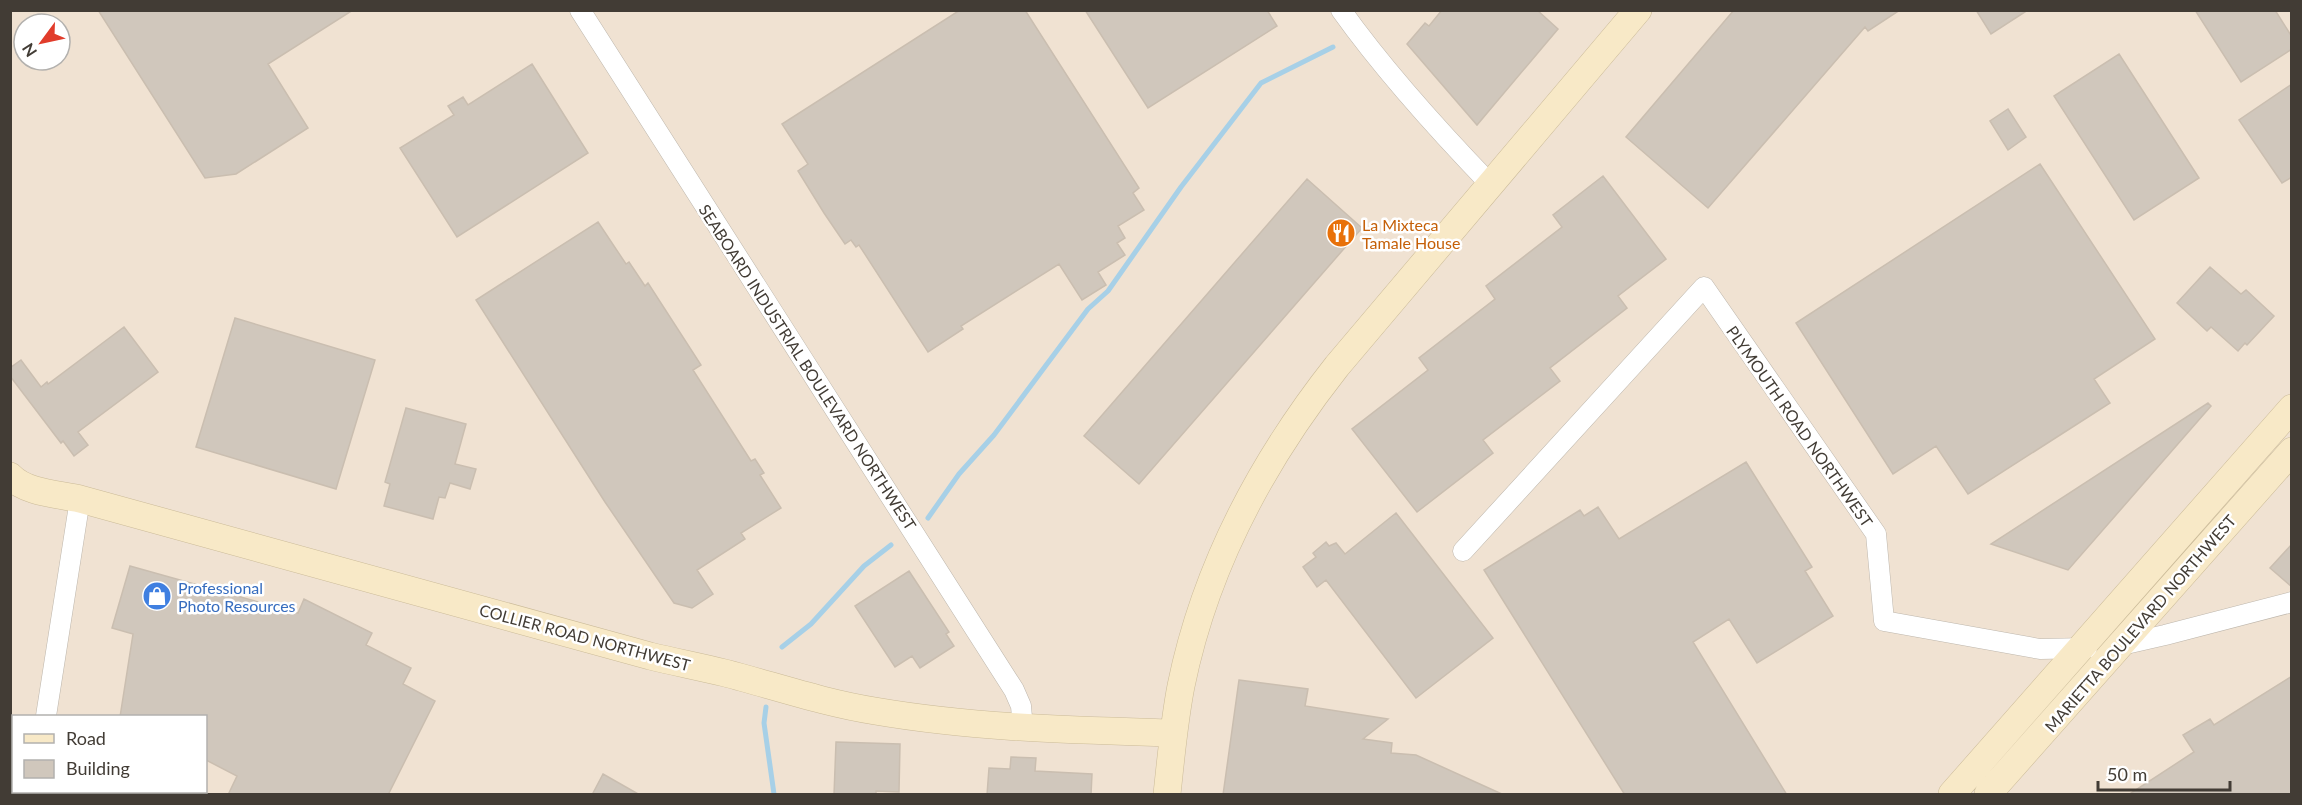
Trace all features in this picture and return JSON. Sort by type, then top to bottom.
[{"type":"street","name":"SEABOARD INDUSTRIAL BOULEVARD NORTHWEST","points":[[580,10],[1014,690],[1021,706],[1023,729]]},
{"type":"street","points":[[1341,10],[1441,133],[1491,185]]},
{"type":"street","points":[[1167,795],[1173,733],[1181,686],[1204,602],[1221,557],[1258,480],[1305,407],[1336,366],[1638,10]]},
{"type":"street","name":"PLYMOUTH ROAD NORTHWEST","points":[[1463,551],[1704,287],[1876,534],[1884,621],[2040,649],[2080,649],[2119,645],[2292,602]]},
{"type":"street","points":[[1952,795],[2292,408]]},
{"type":"street","name":"MARIETTA BOULEVARD NORTHWEST","points":[[1988,795],[2292,451]]},
{"type":"street","name":"COLLIER ROAD NORTHWEST","points":[[10,476],[22,485],[650,656],[722,672],[801,696],[946,723],[1023,729],[1173,733]]},
{"type":"street","points":[[46,715],[80,499]]},
{"type":"shaded area","points":[[11,11],[2291,11],[2291,794],[11,794]]},
{"type":"building","points":[[98,10],[353,10],[268,64],[308,128],[236,174],[205,178]]},
{"type":"building","points":[[960,10],[1025,10],[1139,188],[1133,193],[1144,210],[1118,226],[1125,238],[1117,243],[1125,255],[1098,272],[1106,285],[1082,300],[1059,264],[961,326],[963,329],[928,352],[859,245],[856,247],[851,240],[845,244],[824,213],[798,171],[808,164],[782,124]]},
{"type":"building","points":[[1085,10],[1267,10],[1277,26],[1148,108]]},
{"type":"building","points":[[1442,10],[1537,10],[1558,29],[1477,125],[1407,44],[1425,23],[1429,26]]},
{"type":"building","points":[[1734,10],[1900,10],[1868,31],[1865,27],[1708,208],[1626,137]]},
{"type":"building","points":[[1976,10],[2028,10],[1991,34]]},
{"type":"building","points":[[2195,10],[2275,10],[2292,37],[2292,49],[2241,82]]},
{"type":"building","points":[[2119,54],[2199,178],[2134,220],[2054,96]]},
{"type":"building","points":[[532,64],[588,153],[457,237],[400,148],[454,115],[448,106],[463,97],[468,105]]},
{"type":"building","points":[[2292,84],[2292,177],[2282,183],[2239,120]]},
{"type":"building","points":[[2008,109],[2026,137],[2008,150],[1990,121]]},
{"type":"building","points":[[2040,164],[2155,339],[2094,379],[2110,403],[1968,494],[1936,446],[1893,474],[1796,323]]},
{"type":"building","points":[[1603,176],[1666,259],[1618,296],[1627,308],[1550,368],[1560,381],[1483,440],[1493,453],[1417,512],[1352,429],[1428,370],[1419,358],[1495,299],[1486,286],[1562,227],[1553,215]]},
{"type":"building","points":[[1307,179],[1362,228],[1139,484],[1084,436]]},
{"type":"building","points":[[598,222],[626,264],[629,262],[645,286],[648,283],[701,365],[693,370],[751,461],[755,459],[764,473],[760,475],[781,508],[741,533],[745,539],[697,570],[713,594],[692,608],[674,603],[605,502],[476,300]]},
{"type":"building","points":[[2210,267],[2241,294],[2246,290],[2274,316],[2247,345],[2245,343],[2238,351],[2211,327],[2207,331],[2177,303]]},
{"type":"building","points":[[235,318],[375,360],[336,489],[196,447]]},
{"type":"building","points":[[124,327],[158,372],[78,432],[88,445],[74,456],[63,441],[61,443],[10,376],[10,368],[21,360],[41,387]]},
{"type":"building","points":[[2208,403],[2211,406],[2068,570],[1991,544]]},
{"type":"building","points":[[406,408],[466,424],[455,464],[476,469],[470,489],[450,483],[445,498],[439,497],[433,519],[384,506],[390,484],[385,482]]},
{"type":"building","points":[[1746,462],[1812,567],[1805,571],[1833,616],[1757,663],[1729,619],[1693,642],[1787,795],[1625,795],[1484,570],[1580,510],[1584,516],[1598,507],[1619,539]]},
{"type":"building","points":[[1396,513],[1493,638],[1416,698],[1326,580],[1317,587],[1303,567],[1316,557],[1313,553],[1326,542],[1329,546],[1336,543],[1345,554]]},
{"type":"building","points":[[2292,544],[2292,587],[2270,568]]},
{"type":"building","points":[[130,566],[298,613],[304,599],[372,633],[366,645],[411,668],[403,684],[435,701],[388,795],[228,795],[237,776],[207,761],[207,715],[120,715],[133,634],[112,628]]},
{"type":"building","points":[[909,571],[949,632],[946,634],[954,646],[920,668],[912,656],[895,667],[855,606]]},
{"type":"building","points":[[2292,676],[2292,795],[2128,795],[2194,752],[2183,735],[2210,719],[2214,725]]},
{"type":"building","points":[[1239,680],[1308,689],[1305,706],[1388,719],[1363,739],[1392,743],[1391,753],[1416,755],[1504,795],[1223,795]]},
{"type":"building","points":[[836,742],[900,744],[899,792],[876,791],[876,795],[834,795]]},
{"type":"building","points":[[1011,757],[1036,758],[1035,771],[1092,774],[1091,795],[987,795],[989,768],[1010,769]]},
{"type":"building","points":[[603,774],[640,795],[592,795]]},
{"type":"waterway","points":[[928,518],[959,474],[994,435],[1088,309],[1108,291],[1181,187],[1261,83],[1333,47]]},
{"type":"waterway","points":[[782,647],[811,624],[864,566],[891,545]]},
{"type":"waterway","points":[[766,707],[764,723],[774,794]]},
{"type":"place","name":"La Mixteca Tamale House","points":[[1341,233]]},
{"type":"place","name":"Professional Photo Resources","points":[[157,596]]}]
